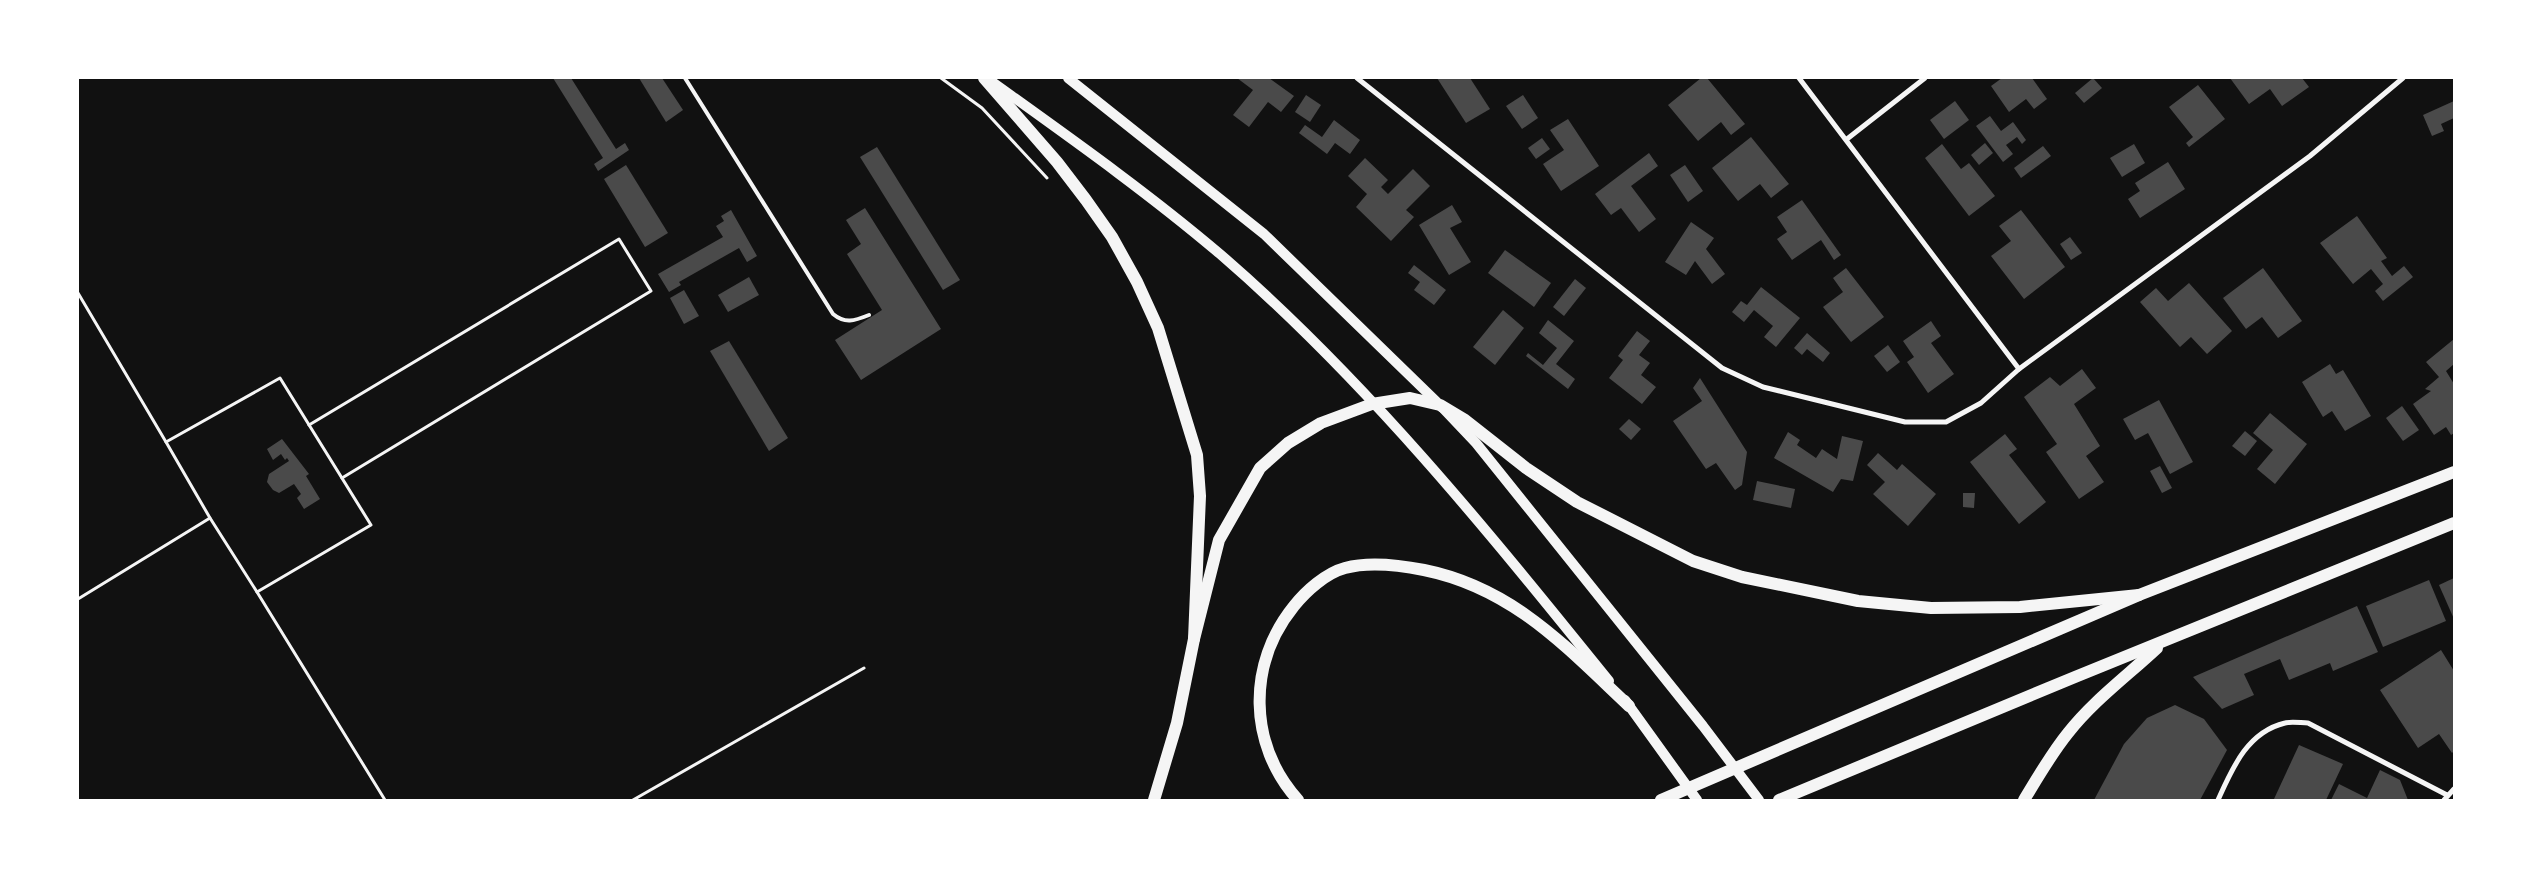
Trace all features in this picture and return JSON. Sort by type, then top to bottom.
[{"type":"main road","points":[[985,78],[1110,166],[1220,254],[1303,331],[1440,475],[1629,706],[1697,800]]},
{"type":"main road","points":[[985,78],[1057,162],[1112,237],[1138,282],[1158,328],[1197,455],[1200,496],[1194,639]]},
{"type":"main road","points":[[1068,78],[1264,234],[1440,405],[1476,443],[1759,800]]},
{"type":"main road","points":[[1154,800],[1177,723],[1194,639],[1219,540],[1260,468],[1288,442],[1321,423],[1372,404],[1410,398],[1440,405],[1465,420],[1526,468],[1577,502],[1693,561],[1742,577],[1858,601],[1931,608],[2020,607],[2139,595]]},
{"type":"main road","points":[[1661,800],[2139,595],[2454,472]]},
{"type":"main road","points":[[1779,800],[2454,523]]},
{"type":"main road","points":[[1298,800],[1288,789],[1272,758],[1263,726],[1258,693],[1263,662],[1274,636],[1302,596],[1343,568],[1368,564],[1397,566],[1425,570],[1472,584],[1509,603],[1537,621],[1629,706]]},
{"type":"main road","points":[[2024,800],[2048,759],[2069,731],[2092,707],[2162,643]]},
{"type":"street","points":[[1357,78],[1722,368],[1746,381],[1763,387],[1905,422],[1946,422],[1981,403],[2019,369],[2310,156],[2403,78]]},
{"type":"street","points":[[1798,78],[1847,139],[2019,369]]},
{"type":"street","points":[[1847,139],[1925,78]]},
{"type":"street","points":[[2218,800],[2235,763],[2259,734],[2286,722],[2308,723],[2447,795]]},
{"type":"street","points":[[2444,800],[2454,789]]},
{"type":"lane","points":[[685,78],[833,314],[840,320],[848,322],[869,315]]},
{"type":"path","points":[[941,78],[982,108],[1048,179]]},
{"type":"path","points":[[309,425],[619,240],[651,291],[342,478]]},
{"type":"path","points":[[78,294],[210,518],[258,592],[385,800]]},
{"type":"path","points":[[166,442],[280,378],[371,525],[258,592]]},
{"type":"path","points":[[78,599],[210,518]]},
{"type":"path","points":[[633,800],[864,668]]},
{"type":"building","points":[[553,78],[571,78],[616,149],[625,143],[629,150],[598,171],[594,164],[603,158]]},
{"type":"building","points":[[639,78],[662,78],[683,110],[666,122]]},
{"type":"building","points":[[1237,78],[1269,78],[1294,96],[1281,112],[1268,102],[1249,127],[1233,115],[1253,90]]},
{"type":"building","points":[[1437,78],[1470,78],[1490,109],[1466,123]]},
{"type":"building","points":[[1701,78],[1707,78],[1745,124],[1731,135],[1721,122],[1698,141],[1668,105]]},
{"type":"building","points":[[2002,78],[2032,78],[2047,99],[2034,109],[2026,99],[2009,112],[1991,86]]},
{"type":"building","points":[[2093,78],[2102,88],[2084,103],[2075,93]]},
{"type":"building","points":[[2230,78],[2302,78],[2309,87],[2282,106],[2270,89],[2249,104]]},
{"type":"building","points":[[2198,85],[2225,119],[2189,147],[2186,143],[2193,137],[2169,107]]},
{"type":"building","points":[[1306,95],[1321,105],[1310,122],[1295,112]]},
{"type":"building","points":[[1523,95],[1538,118],[1522,129],[1506,106]]},
{"type":"building","points":[[1955,101],[1969,120],[1944,139],[1930,120]]},
{"type":"building","points":[[2454,101],[2454,118],[2441,124],[2444,131],[2432,136],[2423,115]]},
{"type":"building","points":[[1990,116],[2001,131],[2013,122],[2026,140],[2022,144],[2017,137],[2006,145],[2013,154],[2003,162],[1976,126]]},
{"type":"building","points":[[1568,119],[1599,166],[1561,191],[1543,164],[1564,150],[1550,130]]},
{"type":"building","points":[[1334,120],[1360,140],[1350,154],[1335,143],[1327,154],[1299,133],[1305,125],[1322,137]]},
{"type":"building","points":[[1751,137],[1789,184],[1771,198],[1760,184],[1738,201],[1712,168]]},
{"type":"building","points":[[1542,138],[1550,149],[1536,159],[1528,148]]},
{"type":"building","points":[[1985,143],[1993,153],[1979,165],[1971,155]]},
{"type":"building","points":[[1942,144],[1961,169],[1969,163],[1995,196],[1969,216],[1925,158]]},
{"type":"building","points":[[2134,144],[2145,163],[2122,177],[2110,158]]},
{"type":"building","points":[[2043,146],[2051,156],[2021,178],[2014,168]]},
{"type":"building","points":[[877,147],[960,280],[943,290],[860,157]]},
{"type":"building","points":[[1649,153],[1658,166],[1631,186],[1656,219],[1639,232],[1621,208],[1611,215],[1595,194]]},
{"type":"building","points":[[1365,158],[1388,180],[1381,187],[1388,194],[1413,169],[1430,186],[1406,210],[1414,217],[1391,241],[1356,207],[1367,194],[1348,176]]},
{"type":"building","points":[[2168,162],[2185,189],[2140,218],[2128,199],[2140,191],[2135,183]]},
{"type":"building","points":[[626,165],[668,233],[645,247],[604,179]]},
{"type":"building","points":[[1685,165],[1703,191],[1688,202],[1670,175]]},
{"type":"building","points":[[1802,200],[1841,255],[1834,260],[1821,240],[1792,260],[1777,239],[1787,232],[1777,217]]},
{"type":"building","points":[[1452,205],[1462,222],[1450,228],[1471,262],[1449,275],[1419,225]]},
{"type":"building","points":[[865,208],[941,329],[861,380],[835,340],[882,310],[847,254],[861,244],[846,220]]},
{"type":"building","points":[[731,210],[757,256],[747,262],[739,248],[679,282],[681,285],[669,292],[658,274],[723,237],[716,226],[724,221],[721,216]]},
{"type":"building","points":[[2021,210],[2065,267],[2024,299],[1991,256],[2011,241],[1999,226]]},
{"type":"building","points":[[2357,216],[2387,258],[2381,261],[2392,276],[2404,266],[2413,277],[2383,301],[2375,291],[2383,284],[2371,269],[2353,284],[2320,243]]},
{"type":"building","points":[[1691,222],[1714,238],[1706,249],[1725,274],[1712,284],[1695,261],[1686,275],[1665,262]]},
{"type":"building","points":[[2070,237],[2082,253],[2071,260],[2060,244]]},
{"type":"building","points":[[1505,250],[1551,283],[1534,307],[1488,273]]},
{"type":"building","points":[[1414,265],[1446,290],[1434,305],[1414,290],[1420,282],[1408,273]]},
{"type":"building","points":[[1846,268],[1884,317],[1851,342],[1823,307],[1843,292],[1833,278]]},
{"type":"building","points":[[2263,268],[2302,321],[2278,338],[2262,317],[2246,329],[2223,298]]},
{"type":"building","points":[[749,277],[759,295],[728,312],[718,295]]},
{"type":"building","points":[[1575,279],[1586,288],[1564,316],[1553,307]]},
{"type":"building","points":[[2189,283],[2232,331],[2207,354],[2191,337],[2180,347],[2140,302],[2156,288],[2168,301]]},
{"type":"building","points":[[1761,287],[1800,318],[1776,347],[1764,337],[1773,326],[1754,310],[1744,322],[1732,312],[1741,301],[1747,305]]},
{"type":"building","points":[[684,290],[699,316],[684,324],[670,298]]},
{"type":"building","points":[[1503,310],[1524,328],[1495,365],[1473,347]]},
{"type":"building","points":[[1548,320],[1574,341],[1556,364],[1575,379],[1568,389],[1526,356],[1528,353],[1543,365],[1557,348],[1539,333]]},
{"type":"building","points":[[1931,321],[1941,336],[1931,343],[1954,374],[1928,393],[1907,362],[1914,357],[1903,341]]},
{"type":"building","points":[[1637,331],[1650,341],[1639,355],[1650,363],[1641,375],[1656,387],[1642,404],[1609,378],[1623,360],[1618,356]]},
{"type":"building","points":[[1807,333],[1830,353],[1823,362],[1807,349],[1802,355],[1794,348]]},
{"type":"building","points":[[2454,339],[2454,364],[2446,371],[2454,384],[2454,433],[2451,435],[2446,427],[2434,435],[2413,404],[2431,391],[2425,389],[2439,377],[2426,362]]},
{"type":"building","points":[[729,341],[788,438],[769,451],[710,351]]},
{"type":"building","points":[[1888,345],[1900,362],[1887,372],[1874,356]]},
{"type":"building","points":[[2330,364],[2336,374],[2343,370],[2371,416],[2345,431],[2332,411],[2323,417],[2302,382]]},
{"type":"building","points":[[2082,369],[2096,388],[2074,404],[2100,446],[2086,456],[2104,482],[2079,499],[2046,452],[2057,444],[2024,397],[2050,377],[2060,386]]},
{"type":"building","points":[[1700,378],[1747,452],[1742,485],[1735,490],[1716,463],[1706,469],[1673,421],[1702,401],[1693,388]]},
{"type":"building","points":[[2159,400],[2193,462],[2170,474],[2148,433],[2135,440],[2123,419]]},
{"type":"building","points":[[2402,406],[2419,430],[2403,441],[2386,418]]},
{"type":"building","points":[[2270,413],[2307,444],[2275,484],[2257,469],[2273,450],[2253,433]]},
{"type":"building","points":[[1629,419],[1641,429],[1631,440],[1619,429]]},
{"type":"building","points":[[2245,431],[2257,441],[2245,456],[2232,446]]},
{"type":"building","points":[[1788,432],[1800,440],[1797,445],[1816,458],[1822,449],[1837,459],[1842,436],[1863,441],[1853,481],[1841,479],[1833,492],[1774,458]]},
{"type":"building","points":[[2005,434],[2017,449],[2009,455],[2046,502],[2019,524],[1970,462]]},
{"type":"building","points":[[282,439],[309,474],[306,476],[320,499],[304,509],[297,498],[301,494],[294,484],[279,493],[273,490],[267,482],[269,474],[289,461],[287,458],[285,460],[281,454],[273,460],[267,449]]},
{"type":"building","points":[[1878,453],[1897,470],[1902,464],[1936,494],[1908,526],[1873,494],[1885,482],[1867,465]]},
{"type":"building","points":[[2160,466],[2172,488],[2162,493],[2150,471]]},
{"type":"building","points":[[1757,481],[1795,489],[1791,508],[1753,500]]},
{"type":"building","points":[[1963,493],[1975,493],[1974,508],[1963,507]]},
{"type":"building","points":[[2454,578],[2454,619],[2439,585]]},
{"type":"building","points":[[2429,580],[2446,621],[2383,647],[2366,606]]},
{"type":"building","points":[[2357,606],[2378,652],[2333,671],[2330,663],[2289,680],[2280,659],[2244,674],[2254,695],[2222,709],[2193,677]]},
{"type":"building","points":[[2441,650],[2454,671],[2454,751],[2452,753],[2439,734],[2418,748],[2380,690]]},
{"type":"building","points":[[2175,705],[2204,719],[2227,750],[2200,800],[2094,800],[2124,744],[2147,718]]},
{"type":"building","points":[[2299,745],[2343,764],[2326,800],[2274,799]]},
{"type":"building","points":[[2380,770],[2400,780],[2408,800],[2331,800],[2339,784],[2367,798]]}]
